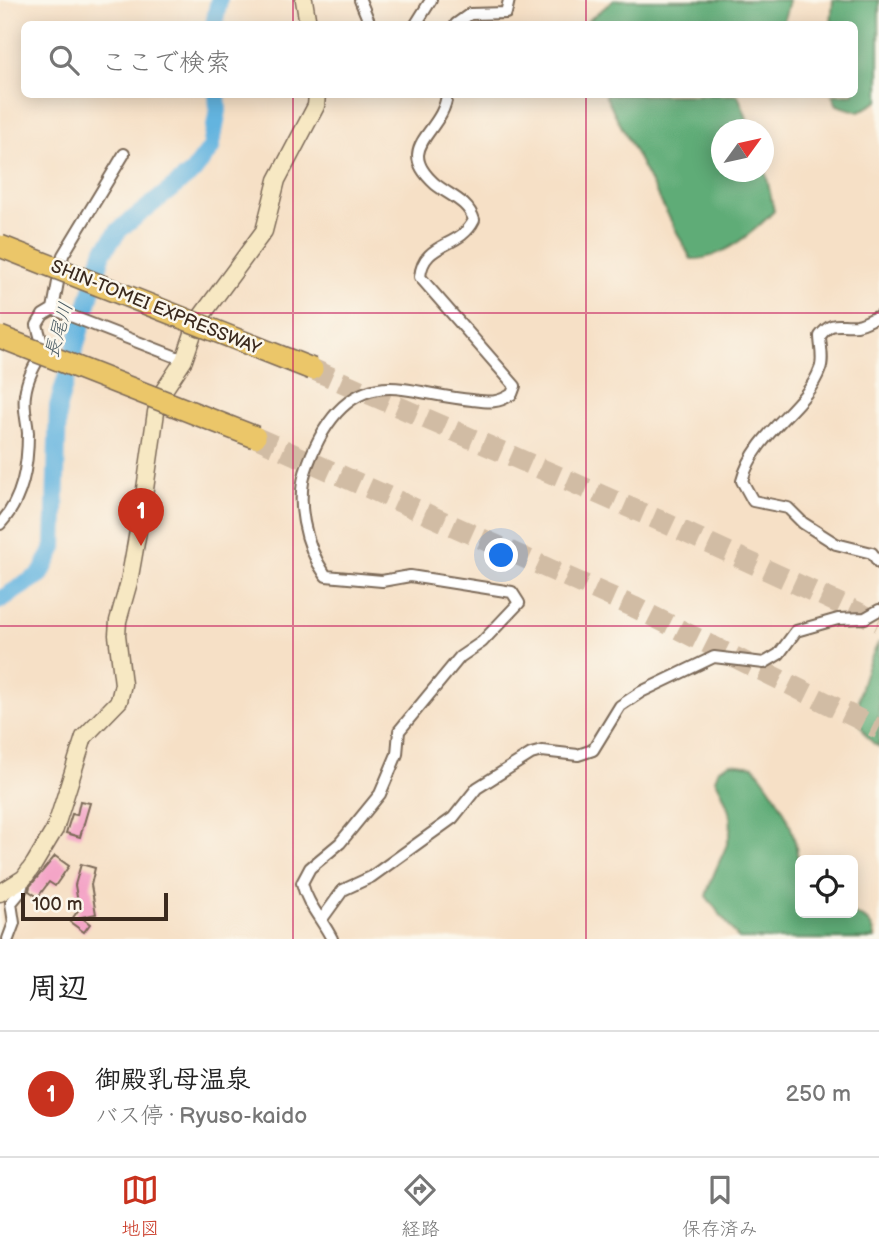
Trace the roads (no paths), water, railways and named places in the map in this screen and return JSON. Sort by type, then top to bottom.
[{"type":"highway","name":"SHIN-TOMEI EXPRESSWAY","points":[[0,246],[312,369]]},
{"type":"highway","points":[[0,337],[255,437]]},
{"type":"main road","points":[[304,0],[307,21]]},
{"type":"main road","points":[[0,893],[24,878],[55,829],[84,737],[119,701],[123,684],[117,635],[118,621],[139,529],[156,412],[164,390],[184,360],[198,322],[264,231],[276,180],[316,106],[317,98]]},
{"type":"street","points":[[360,0],[369,21]]},
{"type":"street","points":[[418,21],[431,0]]},
{"type":"street","points":[[460,21],[470,13],[506,13],[509,0]]},
{"type":"street","points":[[332,939],[322,919],[306,900],[302,883],[310,867],[340,843],[380,794],[397,754],[399,731],[460,657],[482,642],[519,603],[512,592],[476,584],[410,576],[382,581],[326,576],[307,537],[303,477],[320,431],[351,400],[370,390],[403,388],[442,398],[492,404],[512,394],[515,386],[420,277],[421,264],[428,254],[464,233],[474,220],[466,204],[422,172],[417,159],[419,148],[446,106],[447,98]]},
{"type":"street","points":[[0,524],[13,509],[22,487],[28,435],[24,397],[32,371],[44,350],[37,326],[43,315],[53,309],[63,255],[124,154]]},
{"type":"street","points":[[53,309],[184,360]]},
{"type":"street","points":[[879,316],[858,325],[828,325],[820,336],[822,366],[812,383],[766,435],[746,466],[742,481],[753,501],[788,508],[803,523],[836,544],[872,553],[879,563]]},
{"type":"street","points":[[322,919],[343,890],[371,877],[453,818],[477,788],[531,754],[559,751],[578,755],[593,750],[620,706],[641,692],[714,657],[764,663],[779,654],[796,631],[838,619],[864,618],[879,610]]},
{"type":"street","points":[[8,939],[14,923],[11,903],[21,891],[24,878]]},
{"type":"waterway","name":"長尾川","points":[[215,21],[219,0]]},
{"type":"waterway","name":"長尾川","points":[[0,600],[41,574],[54,547],[58,406],[103,252],[119,230],[193,172],[211,148],[218,110],[217,98]]},
{"type":"tunnel","points":[[312,369],[663,522],[879,622]]},
{"type":"tunnel","points":[[255,437],[634,607],[879,729]]},
{"type":"place","name":"御殿乳母温泉","points":[[141,546]]}]
